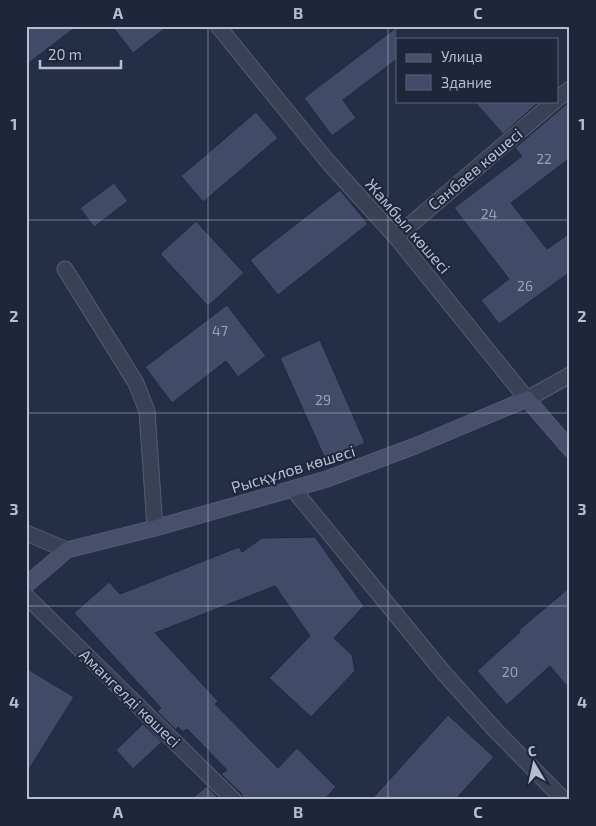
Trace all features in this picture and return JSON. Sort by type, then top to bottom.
[{"type":"main road","name":"Жамбыл көшесі","points":[[527,399],[570,449]]},
{"type":"main road","name":"Рысқұлов көшесі","points":[[26,585],[67,550],[154,528],[328,479],[527,399]]},
{"type":"street","name":"Жамбыл көшесі","points":[[218,26],[329,163],[396,237],[527,399]]},
{"type":"street","name":"Санбаев көшесі","points":[[558,98],[570,89]]},
{"type":"street","name":"Санбаев көшесі","points":[[396,237],[554,102]]},
{"type":"street","points":[[66,269],[136,383],[147,411],[154,528]]},
{"type":"street","name":"Рысқұлов көшесі","points":[[527,399],[570,375]]},
{"type":"street","points":[[293,489],[443,672],[496,731],[564,800]]},
{"type":"street","points":[[26,533],[67,550]]},
{"type":"street","name":"Амангелді көшесі","points":[[26,596],[234,800]]},
{"type":"building","points":[[26,26],[77,26],[26,65]]},
{"type":"building","points":[[112,26],[168,26],[133,53]]},
{"type":"building","points":[[397,27],[396,60],[343,100],[356,118],[332,136],[304,98]]},
{"type":"building","points":[[570,101],[570,158],[511,203],[547,249],[570,233],[570,272],[499,324],[481,300],[509,279],[454,208],[522,156],[515,148]]},
{"type":"building","points":[[475,102],[539,102],[503,134]]},
{"type":"building","points":[[256,112],[278,138],[203,202],[181,176]]},
{"type":"building","points":[[114,183],[128,201],[94,227],[80,208]]},
{"type":"building","points":[[340,190],[368,224],[278,295],[250,260]]},
{"type":"building","points":[[196,221],[244,273],[208,306],[160,254]]},
{"type":"building","points":[[227,305],[266,356],[238,377],[226,361],[172,403],[145,367]]},
{"type":"building","points":[[320,340],[365,443],[326,461],[280,358]]},
{"type":"building","points":[[315,537],[364,606],[334,638],[352,655],[355,671],[311,717],[269,678],[310,636],[275,586],[155,633],[218,701],[215,704],[278,768],[297,748],[336,787],[324,800],[243,800],[241,793],[221,774],[227,770],[187,729],[183,732],[178,727],[176,730],[157,711],[161,708],[74,613],[109,582],[120,594],[239,547],[242,552],[262,538]]},
{"type":"building","points":[[570,587],[570,690],[550,666],[507,705],[477,671],[520,632],[519,630]]},
{"type":"building","points":[[26,668],[74,697],[26,774]]},
{"type":"building","points":[[448,715],[494,757],[455,800],[371,800]]},
{"type":"building","points":[[143,724],[162,742],[133,769],[116,750]]},
{"type":"building","points":[[207,786],[220,800],[190,800]]}]
